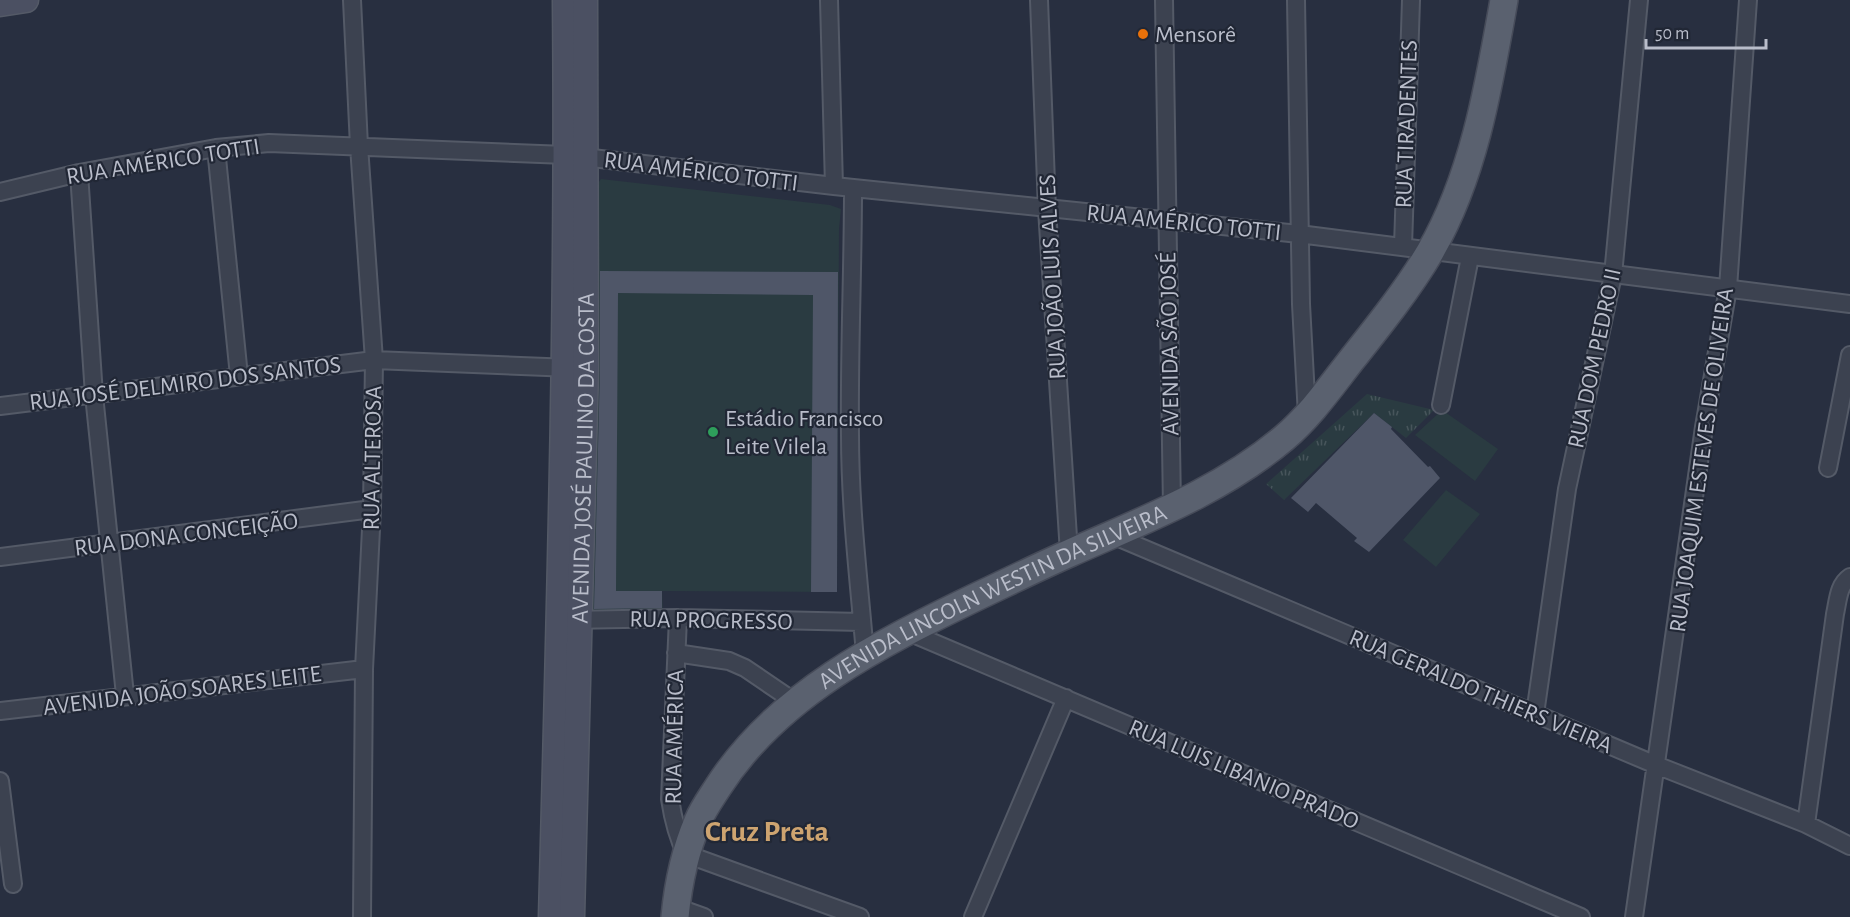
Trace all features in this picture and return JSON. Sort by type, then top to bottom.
[{"type":"main road","points":[[0,4],[26,0]]},
{"type":"main road","name":"AVENIDA JOSÉ PAULINO DA COSTA","points":[[565,0],[576,156]]},
{"type":"main road","name":"AVENIDA JOSÉ PAULINO DA COSTA","points":[[572,917],[570,620],[576,156],[585,0]]},
{"type":"main road","name":"AVENIDA LINCOLN WESTIN DA SILVEIRA","points":[[675,912],[686,854],[698,819],[723,779],[747,748],[767,726],[795,702],[865,654],[906,631],[1069,553],[1207,491],[1284,438],[1307,416],[1378,327],[1431,250],[1461,183],[1489,85],[1504,0]]},
{"type":"main road","name":"AVENIDA JOSÉ PAULINO DA COSTA","points":[[551,917],[570,620]]},
{"type":"street","name":"RUA ALTEROSA","points":[[352,0],[359,147],[374,360],[372,509],[364,669],[362,917]]},
{"type":"street","points":[[829,0],[834,186]]},
{"type":"street","name":"RUA JOÃO LUIS ALVES","points":[[1039,0],[1047,208],[1069,553]]},
{"type":"street","name":"AVENIDA SÃO JOSÉ","points":[[1164,0],[1172,507]]},
{"type":"street","points":[[1296,0],[1299,234],[1307,416]]},
{"type":"street","name":"RUA TIRADENTES","points":[[1403,247],[1411,0]]},
{"type":"street","name":"RUA DOM PEDRO II","points":[[1535,714],[1567,489],[1613,275],[1639,0]]},
{"type":"street","name":"RUA JOAQUIM ESTEVES DE OLIVEIRA","points":[[1634,917],[1704,428],[1728,288],[1748,0]]},
{"type":"street","name":"RUA AMÉRICO TOTTI","points":[[0,192],[79,173],[216,148],[269,143],[576,156],[834,186],[1299,234],[1470,257]]},
{"type":"street","points":[[216,148],[239,376]]},
{"type":"street","points":[[79,173],[94,395],[125,695]]},
{"type":"street","points":[[853,188],[850,435],[856,574],[865,654]]},
{"type":"street","points":[[1441,405],[1470,257],[1850,304]]},
{"type":"street","points":[[1828,468],[1850,355]]},
{"type":"street","name":"RUA JOSÉ DELMIRO DOS SANTOS","points":[[0,406],[374,360],[575,368]]},
{"type":"street","name":"RUA DONA CONCEIÇÃO","points":[[0,557],[372,509]]},
{"type":"street","name":"RUA GERALDO THIERS VIEIRA","points":[[1113,535],[1656,765],[1806,824],[1850,846]]},
{"type":"street","points":[[1806,824],[1835,614],[1840,592],[1845,580],[1850,577]]},
{"type":"street","name":"RUA PROGRESSO","points":[[570,620],[678,618],[862,622]]},
{"type":"street","name":"RUA AMÉRICA","points":[[678,618],[670,799],[673,820],[686,854]]},
{"type":"street","name":"RUA LUIS LIBANIO PRADO","points":[[906,631],[1581,917]]},
{"type":"street","points":[[676,653],[729,662],[745,668],[795,702]]},
{"type":"street","name":"AVENIDA JOÃO SOARES LEITE","points":[[0,711],[364,669]]},
{"type":"street","points":[[973,917],[1066,698]]},
{"type":"street","points":[[0,781],[13,884]]},
{"type":"street","points":[[686,854],[860,917]]},
{"type":"street","points":[[675,912],[704,917]]},
{"type":"green space","name":"Estádio Francisco Leite Vilela","points":[[601,179],[830,205],[841,209],[837,592],[662,591],[663,615],[588,615],[594,188]]},
{"type":"green space","points":[[1367,394],[1434,410],[1406,438],[1374,413],[1284,500],[1266,484]]},
{"type":"green space","points":[[1442,410],[1498,449],[1475,481],[1415,435]]},
{"type":"green space","points":[[1446,490],[1480,514],[1436,567],[1403,540]]},
{"type":"building","points":[[600,271],[838,272],[837,592],[811,592],[813,295],[618,293],[616,591],[662,591],[662,608],[594,609]]},
{"type":"building","points":[[1374,413],[1392,427],[1391,429],[1440,478],[1369,552],[1354,541],[1357,538],[1316,503],[1308,512],[1291,498]]},
{"type":"place","name":"Mensorê","points":[[1143,34]]},
{"type":"place","name":"Estádio Francisco Leite Vilela","points":[[713,432]]},
{"type":"district","name":"Cruz Preta","points":[[767,831]]}]
